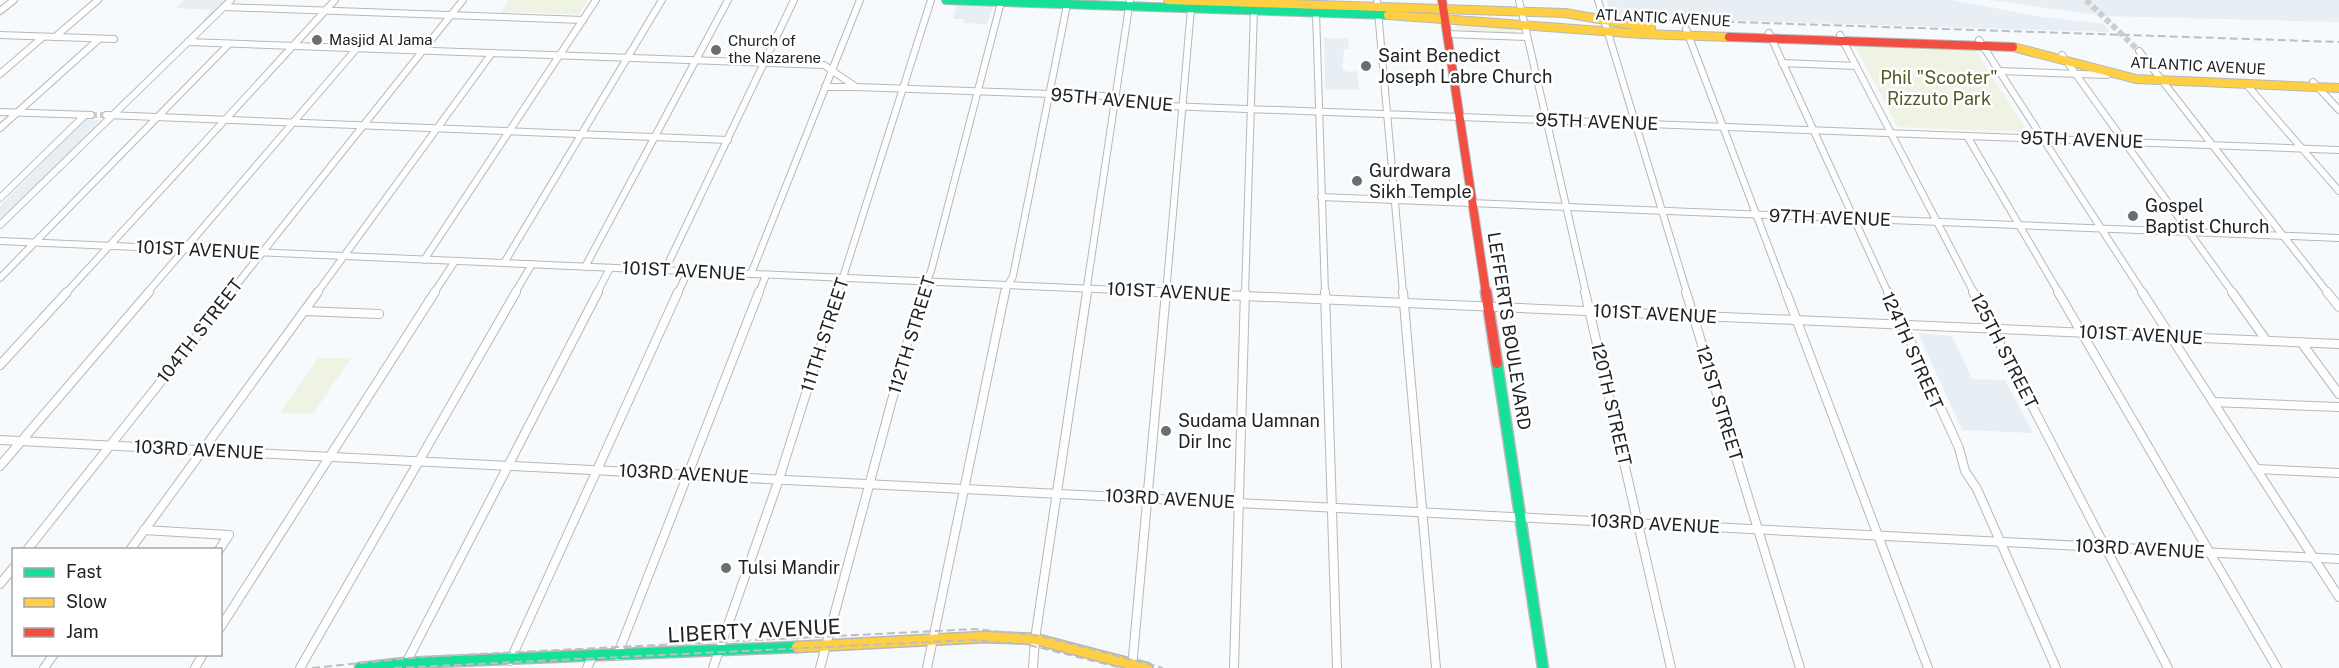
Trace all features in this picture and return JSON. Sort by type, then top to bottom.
[{"type":"main road","name":"ATLANTIC AVENUE","points":[[946,0],[1067,4],[1194,3],[1378,7],[1570,14],[1687,32]]},
{"type":"main road","name":"ATLANTIC AVENUE","points":[[1168,0],[1194,3]]},
{"type":"main road","name":"ATLANTIC AVENUE","points":[[1443,9],[1524,24],[1608,31],[2018,43],[2116,76],[2245,82],[2339,83]]},
{"type":"main road","name":"LEFFERTS BOULEVARD","points":[[1443,9],[1543,668]]},
{"type":"main road","name":"ATLANTIC AVENUE","points":[[2064,58],[2112,71],[2161,79]]},
{"type":"main road","name":"ATLANTIC AVENUE","points":[[2315,84],[2339,88]]},
{"type":"main road","name":"LIBERTY AVENUE","points":[[366,668],[406,663],[478,665],[510,661],[933,639],[1035,639],[1132,666],[1147,668]]},
{"type":"street","points":[[0,11],[14,0]]},
{"type":"street","points":[[55,37],[98,0]]},
{"type":"street","points":[[0,225],[109,115],[231,0]]},
{"type":"street","points":[[0,365],[335,0]]},
{"type":"street","name":"104TH STREET","points":[[28,548],[463,0]]},
{"type":"street","points":[[424,260],[596,0]]},
{"type":"street","points":[[504,263],[662,0]]},
{"type":"street","points":[[585,267],[728,0]]},
{"type":"street","points":[[665,270],[794,0]]},
{"type":"street","points":[[751,274],[860,0]]},
{"type":"street","name":"111TH STREET","points":[[712,668],[779,479],[931,0]]},
{"type":"street","name":"120TH STREET","points":[[1519,0],[1671,668]]},
{"type":"street","name":"121ST STREET","points":[[1598,0],[1800,668]]},
{"type":"street","name":"112TH STREET","points":[[820,668],[1001,2]]},
{"type":"street","points":[[1033,668],[1056,493],[1130,3]]},
{"type":"street","points":[[1132,666],[1182,106],[1194,3]]},
{"type":"street","points":[[927,668],[962,488],[1004,294],[1013,276],[1067,4]]},
{"type":"street","points":[[1234,668],[1254,5]]},
{"type":"street","points":[[1315,6],[1337,668]]},
{"type":"street","points":[[224,7],[584,20]]},
{"type":"street","points":[[1378,7],[1436,668]]},
{"type":"street","points":[[1687,32],[1928,668]]},
{"type":"street","points":[[1447,34],[1527,37]]},
{"type":"street","points":[[0,35],[114,39]]},
{"type":"street","name":"124TH STREET","points":[[1770,35],[1900,324],[1959,448],[1965,471],[1977,489],[2056,668]]},
{"type":"street","points":[[0,74],[43,37]]},
{"type":"street","name":"125TH STREET","points":[[1841,38],[2168,668]]},
{"type":"street","points":[[0,128],[99,39]]},
{"type":"street","points":[[188,42],[824,65],[856,87]]},
{"type":"street","points":[[1980,42],[2339,597]]},
{"type":"street","points":[[0,278],[229,44]]},
{"type":"street","points":[[0,465],[357,48]]},
{"type":"street","points":[[2139,51],[2339,307]]},
{"type":"street","points":[[131,548],[492,53]]},
{"type":"street","points":[[2064,58],[2266,340]]},
{"type":"street","points":[[1782,63],[1856,66]]},
{"type":"street","points":[[1999,71],[2116,76]]},
{"type":"street","points":[[2245,82],[2339,191]]},
{"type":"street","points":[[2315,84],[2339,110]]},
{"type":"street","name":"95TH AVENUE","points":[[825,87],[1105,96],[1132,104],[1250,109],[2339,150]]},
{"type":"street","points":[[0,112],[88,115],[0,198]]},
{"type":"street","points":[[109,115],[728,140]]},
{"type":"street","points":[[1967,136],[2277,668]]},
{"type":"street","name":"97TH AVENUE","points":[[1321,197],[2339,238]]},
{"type":"street","name":"101ST AVENUE","points":[[0,241],[2339,344]]},
{"type":"street","points":[[222,625],[455,261]]},
{"type":"street","points":[[300,668],[532,264]]},
{"type":"street","points":[[406,663],[610,268]]},
{"type":"street","points":[[510,661],[688,271]]},
{"type":"street","points":[[617,656],[766,275]]},
{"type":"street","points":[[304,311],[379,314]]},
{"type":"street","points":[[2301,342],[2339,394]]},
{"type":"street","points":[[2213,402],[2339,407]]},
{"type":"street","name":"103RD AVENUE","points":[[0,440],[2339,558]]},
{"type":"street","points":[[2256,469],[2339,473]]},
{"type":"street","points":[[144,530],[229,535],[220,548]]},
{"type":"street","points":[[0,584],[12,569]]},
{"type":"street","points":[[587,668],[591,657]]},
{"type":"shaded area","points":[[184,0],[228,0],[207,21],[203,21],[211,10],[176,8]]},
{"type":"shaded area","points":[[1606,0],[1952,0],[2042,17],[2104,24],[2110,32],[1642,18],[1643,22],[1613,16]]},
{"type":"shaded area","points":[[1990,0],[2339,0],[2339,22],[2104,16]]},
{"type":"shaded area","points":[[957,4],[993,6],[987,24],[963,23],[964,19],[953,19]]},
{"type":"shaded area","points":[[1324,38],[1348,38],[1349,49],[1344,49],[1342,69],[1348,72],[1357,71],[1359,90],[1325,89]]},
{"type":"shaded area","points":[[86,119],[102,120],[0,221],[0,206]]},
{"type":"shaded area","points":[[1918,333],[1952,336],[1972,379],[2005,380],[2033,433],[1962,430]]},
{"type":"green space","points":[[509,0],[588,0],[579,14],[501,12]]},
{"type":"green space","points":[[1456,24],[1515,28],[1516,33],[1457,30]]},
{"type":"green space","name":"Phil \"Scooter\" Rizzuto Park","points":[[1855,46],[1975,50],[2028,132],[1898,127]]},
{"type":"green space","points":[[318,358],[351,358],[313,414],[280,413]]},
{"type":"tunnel","points":[[2086,0],[2139,51]]},
{"type":"tunnel","points":[[91,115],[106,115]]},
{"type":"railway","points":[[1642,19],[2339,42]]},
{"type":"railway","points":[[312,668],[420,657],[975,629],[1041,636],[1163,668]]},
{"type":"railway","points":[[394,668],[970,640],[1025,644],[1122,668]]},
{"type":"traffic: fast","points":[[946,0],[1388,15]]},
{"type":"traffic: fast","points":[[1497,363],[1543,668]]},
{"type":"traffic: fast","points":[[360,668],[406,663],[797,647]]},
{"type":"traffic: slow","points":[[1168,0],[1565,13],[1651,28]]},
{"type":"traffic: slow","points":[[1388,15],[1642,34],[1729,37]]},
{"type":"traffic: slow","points":[[2013,47],[2136,79],[2339,88]]},
{"type":"traffic: slow","points":[[797,647],[984,637],[1035,639],[1147,668]]},
{"type":"traffic: jam","points":[[1442,0],[1497,363]]},
{"type":"traffic: jam","points":[[1729,37],[2013,47]]},
{"type":"place","name":"Masjid Al Jama","points":[[317,40]]},
{"type":"place","name":"Church of the Nazarene","points":[[716,50]]},
{"type":"place","name":"Saint Benedict Joseph Labre Church","points":[[1366,66]]},
{"type":"place","name":"Gurdwara Sikh Temple","points":[[1357,181]]},
{"type":"place","name":"Gospel Baptist Church","points":[[2133,216]]},
{"type":"place","name":"Sudama Uamnan Dir Inc","points":[[1166,431]]},
{"type":"place","name":"Tulsi Mandir","points":[[726,568]]}]
